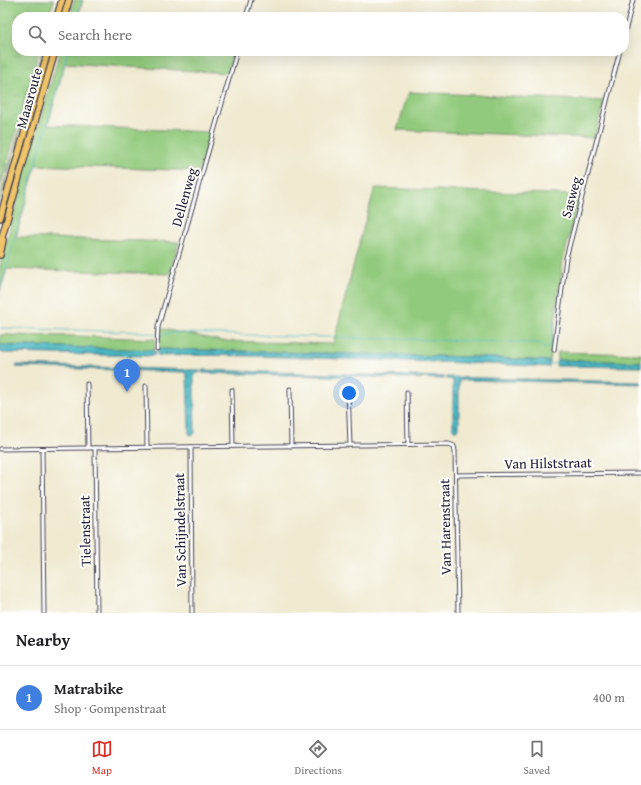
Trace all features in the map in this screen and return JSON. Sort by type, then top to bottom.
[{"type":"highway","points":[[58,12],[62,0]]},
{"type":"highway","points":[[66,12],[71,0]]},
{"type":"highway","name":"Maasroute","points":[[0,218],[47,56]]},
{"type":"highway","name":"Maasroute","points":[[0,244],[54,56]]},
{"type":"highway","points":[[0,255],[6,224]]},
{"type":"street","points":[[247,12],[251,0]]},
{"type":"street","points":[[629,16],[633,0]]},
{"type":"street","name":"Dellenweg","points":[[157,349],[158,327],[163,308],[236,56]]},
{"type":"street","name":"Sasweg","points":[[554,350],[566,258],[619,56]]},
{"type":"street","points":[[87,384],[88,448]]},
{"type":"street","points":[[146,386],[147,447]]},
{"type":"street","points":[[290,389],[291,446]]},
{"type":"street","points":[[232,390],[233,446]]},
{"type":"street","points":[[348,390],[350,445]]},
{"type":"street","points":[[0,449],[408,444],[407,392]]},
{"type":"street","name":"Van Harenstraat","points":[[408,444],[449,444],[454,446],[456,475],[458,613]]},
{"type":"street","name":"Van Schijndelstraat","points":[[191,447],[192,613]]},
{"type":"street","name":"Tielenstraat","points":[[95,448],[97,613]]},
{"type":"street","points":[[42,449],[44,613]]},
{"type":"street","name":"Van Hilststraat","points":[[456,475],[641,473]]},
{"type":"green space","points":[[0,0],[54,0],[50,12],[12,12],[12,56],[38,56],[0,188]]},
{"type":"green space","points":[[74,0],[83,0],[79,12],[71,12]]},
{"type":"green space","points":[[41,56],[42,56],[0,203],[0,198]]},
{"type":"green space","points":[[59,56],[232,56],[227,73],[65,63],[48,125],[210,132],[199,171],[36,165],[16,237],[179,242],[170,274],[7,269],[0,292],[0,266]]},
{"type":"green space","points":[[410,92],[604,101],[594,138],[397,130],[407,97]]},
{"type":"green space","points":[[375,188],[580,195],[563,260],[550,361],[474,357],[158,349],[159,328],[222,341],[333,344]]},
{"type":"green space","points":[[0,335],[155,339],[154,350],[0,345]]},
{"type":"green space","points":[[558,352],[641,354],[641,362],[557,360]]},
{"type":"water","points":[[0,345],[154,350],[155,355],[3,353],[0,352]]},
{"type":"water","points":[[158,349],[474,357],[550,361],[549,367],[249,356],[158,356]]},
{"type":"water","points":[[557,360],[641,362],[641,367],[556,366]]},
{"type":"water","points":[[17,365],[199,370],[200,373],[196,373],[194,375],[195,433],[192,435],[189,434],[186,373],[16,367]]},
{"type":"water","points":[[202,370],[444,377],[444,379],[202,373]]},
{"type":"water","points":[[446,377],[641,382],[641,384],[459,380],[459,428],[458,430],[454,430],[453,380],[446,379]]},
{"type":"waterway","points":[[78,12],[82,0]]},
{"type":"waterway","points":[[0,290],[67,56]]},
{"type":"waterway","points":[[0,328],[143,332],[160,335],[180,333],[539,343],[543,348],[549,348],[552,338],[554,319]]},
{"type":"waterway","points":[[549,364],[557,363]]},
{"type":"place","name":"Matrabike","points":[[127,392]]}]
